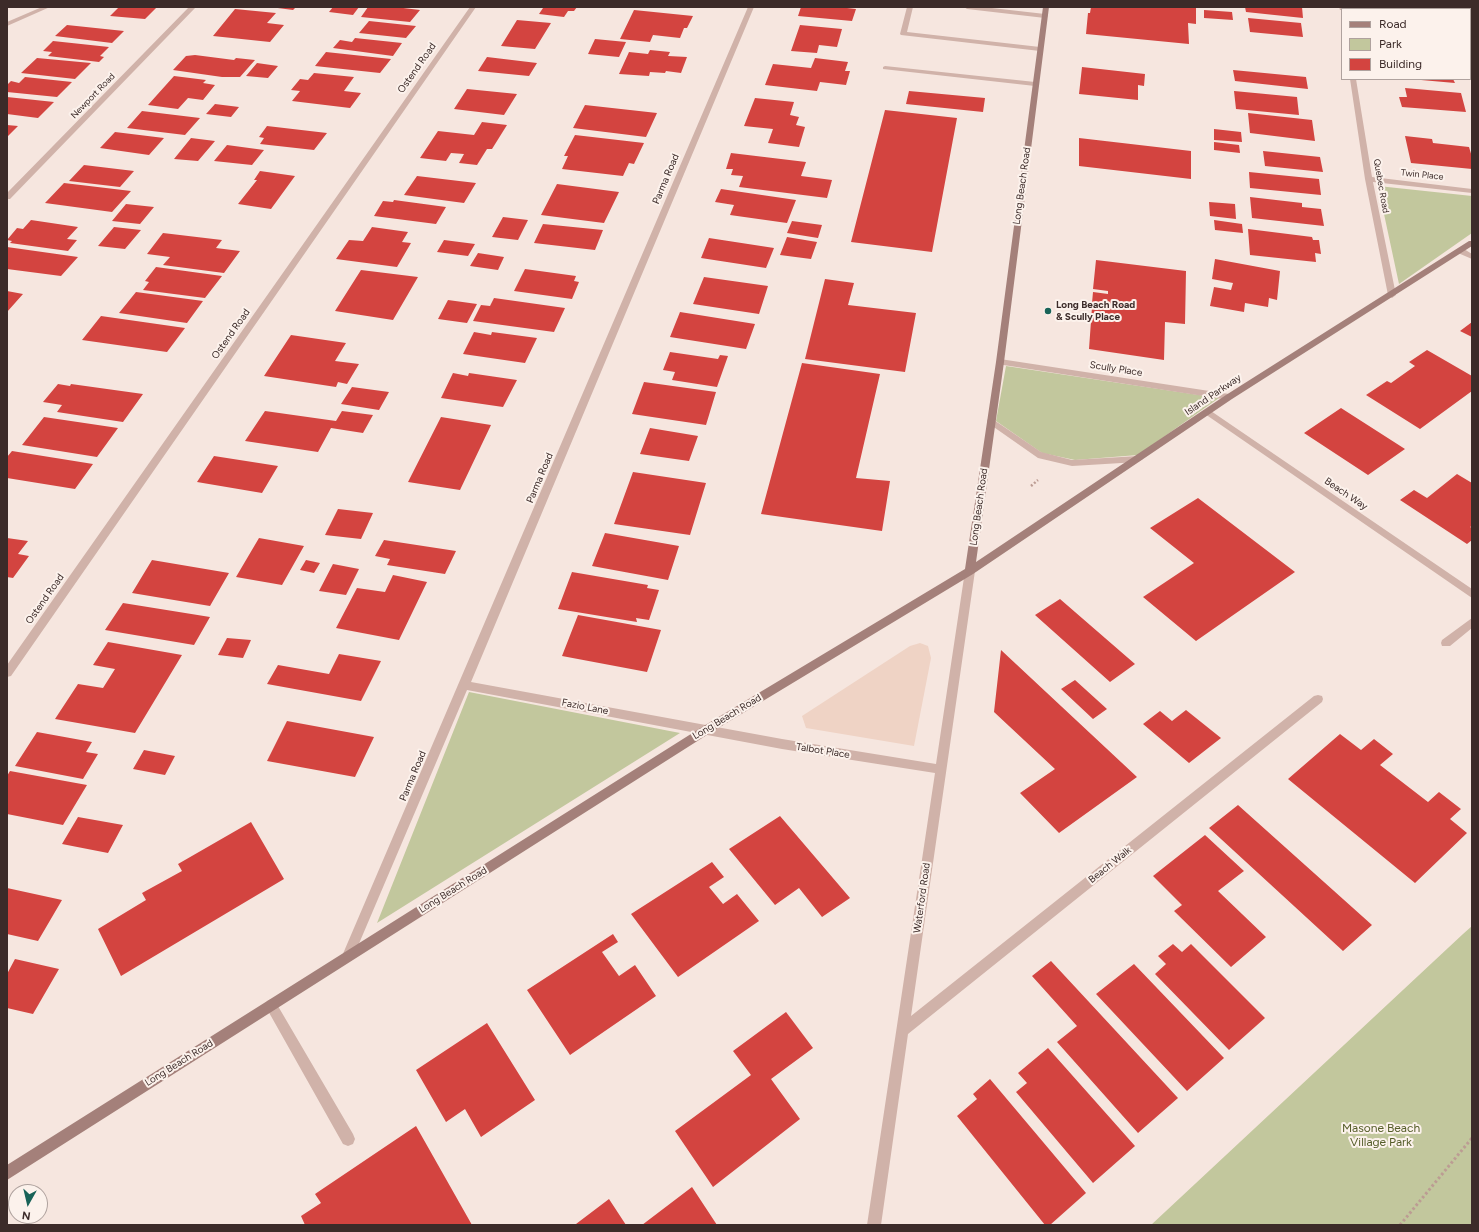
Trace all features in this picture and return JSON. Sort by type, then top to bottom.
[{"type":"main road","name":"Long Beach Road","points":[[7,1173],[706,730],[970,571],[1000,362],[1046,7]]},
{"type":"main road","name":"Island Parkway","points":[[970,571],[1229,397],[1472,243]]},
{"type":"street","points":[[7,24],[47,7]]},
{"type":"street","name":"Newport Road","points":[[7,197],[193,7]]},
{"type":"street","name":"Ostend Road","points":[[7,673],[473,7]]},
{"type":"street","name":"Parma Road","points":[[348,956],[751,7]]},
{"type":"street","points":[[910,7],[903,34],[1040,49]]},
{"type":"street","points":[[967,7],[1045,16]]},
{"type":"street","points":[[884,68],[1036,84]]},
{"type":"street","name":"Quebec Road","points":[[1354,80],[1369,179],[1392,295]]},
{"type":"street","name":"Twin Place","points":[[1369,179],[1472,191]]},
{"type":"street","points":[[1461,251],[1472,257]]},
{"type":"street","name":"Scully Place","points":[[1000,362],[1229,397]]},
{"type":"street","name":"Beach Way","points":[[1208,412],[1472,594]]},
{"type":"street","points":[[991,421],[1038,455],[1072,463],[1138,459]]},
{"type":"street","name":"Waterford Road","points":[[874,1225],[970,571]]},
{"type":"street","points":[[1446,643],[1472,622]]},
{"type":"street","name":"Fazio Lane","points":[[464,685],[706,730]]},
{"type":"street","name":"Beach Walk","points":[[902,1031],[1318,699]]},
{"type":"street","name":"Talbot Place","points":[[706,730],[782,744],[941,769]]},
{"type":"street","points":[[271,1005],[348,1139]]},
{"type":"path","points":[[1400,1225],[1472,1138]]},
{"type":"green space","points":[[1378,186],[1472,196],[1472,233],[1399,284]]},
{"type":"green space","points":[[1006,366],[1219,398],[1138,455],[1075,460],[1042,453],[996,421]]},
{"type":"green space","points":[[469,692],[680,733],[377,923]]},
{"type":"green space","name":"Masone Beach Village Park","points":[[1472,926],[1472,1225],[1151,1225],[1463,934]]},
{"type":"shaded area","points":[[920,643],[928,646],[931,658],[914,746],[806,728],[802,716],[910,646]]},
{"type":"building","points":[[119,7],[157,7],[145,19],[110,16]]},
{"type":"building","points":[[270,7],[296,7],[293,10]]},
{"type":"building","points":[[333,7],[359,7],[353,15],[329,12]]},
{"type":"building","points":[[368,7],[395,7],[420,10],[410,22],[361,17]]},
{"type":"building","points":[[538,7],[577,7],[574,11],[568,11],[564,17],[539,14],[543,8]]},
{"type":"building","points":[[801,7],[838,7],[856,9],[852,21],[798,16]]},
{"type":"building","points":[[1091,7],[1196,7],[1196,24],[1188,23],[1189,44],[1086,34],[1088,13],[1090,13]]},
{"type":"building","points":[[1245,7],[1302,7],[1303,18],[1246,12]]},
{"type":"building","points":[[1472,7],[1472,19],[1471,8],[1448,8]]},
{"type":"building","points":[[235,9],[276,13],[267,23],[284,25],[270,42],[213,36]]},
{"type":"building","points":[[634,10],[693,16],[687,28],[684,28],[680,38],[653,35],[650,42],[620,39]]},
{"type":"building","points":[[1204,10],[1232,12],[1233,20],[1204,18]]},
{"type":"building","points":[[1248,18],[1301,23],[1303,37],[1250,32]]},
{"type":"building","points":[[517,20],[551,23],[535,49],[501,46]]},
{"type":"building","points":[[369,21],[416,26],[406,38],[359,33]]},
{"type":"building","points":[[67,25],[124,31],[112,43],[55,36]]},
{"type":"building","points":[[800,25],[842,29],[837,47],[819,45],[817,53],[791,51]]},
{"type":"building","points":[[355,38],[402,43],[393,56],[333,48],[340,40],[352,42]]},
{"type":"building","points":[[595,39],[626,42],[619,57],[588,54]]},
{"type":"building","points":[[53,41],[109,47],[100,56],[104,57],[99,62],[48,56],[52,52],[43,51]]},
{"type":"building","points":[[650,50],[670,52],[668,56],[687,57],[681,73],[666,71],[665,73],[650,72],[649,76],[619,74],[629,52],[648,54]]},
{"type":"building","points":[[326,52],[391,59],[380,73],[315,66]]},
{"type":"building","points":[[195,55],[234,60],[236,58],[255,60],[240,77],[222,77],[173,70],[186,56]]},
{"type":"building","points":[[487,57],[537,63],[529,76],[478,71]]},
{"type":"building","points":[[37,58],[91,63],[75,79],[21,73]]},
{"type":"building","points":[[815,58],[848,62],[845,71],[850,71],[846,85],[820,82],[817,91],[765,85],[773,64],[811,68]]},
{"type":"building","points":[[257,63],[278,66],[268,78],[246,76]]},
{"type":"building","points":[[1082,67],[1145,74],[1144,86],[1138,85],[1138,100],[1079,94]]},
{"type":"building","points":[[1233,70],[1306,77],[1308,89],[1235,81]]},
{"type":"building","points":[[314,73],[354,77],[344,91],[361,93],[350,108],[292,101],[300,91],[291,90],[300,79],[308,80]]},
{"type":"building","points":[[174,76],[206,80],[203,83],[215,85],[203,100],[188,98],[178,109],[148,105]]},
{"type":"building","points":[[25,77],[72,82],[57,97],[7,92],[7,85],[11,81],[19,83]]},
{"type":"building","points":[[1421,80],[1454,80],[1455,83]]},
{"type":"building","points":[[1405,88],[1461,93],[1466,112],[1402,107],[1399,97],[1407,97]]},
{"type":"building","points":[[467,89],[517,94],[504,115],[454,109]]},
{"type":"building","points":[[909,91],[985,98],[983,112],[906,104]]},
{"type":"building","points":[[1234,91],[1297,97],[1299,115],[1236,109]]},
{"type":"building","points":[[7,97],[54,102],[38,118],[7,114]]},
{"type":"building","points":[[755,98],[794,102],[790,115],[799,117],[796,125],[805,127],[799,147],[768,143],[773,129],[744,126]]},
{"type":"building","points":[[215,104],[239,107],[231,117],[206,114]]},
{"type":"building","points":[[585,105],[657,113],[646,137],[573,128]]},
{"type":"building","points":[[885,110],[957,118],[932,252],[851,242]]},
{"type":"building","points":[[142,111],[200,118],[185,135],[127,128]]},
{"type":"building","points":[[1248,113],[1312,120],[1315,141],[1250,133]]},
{"type":"building","points":[[482,122],[507,125],[492,149],[487,149],[477,165],[459,163],[464,154],[451,153],[446,161],[420,158],[438,131],[474,135]]},
{"type":"building","points":[[7,125],[18,126],[7,137]]},
{"type":"building","points":[[267,126],[327,133],[314,150],[260,144],[264,138],[259,137]]},
{"type":"building","points":[[1214,129],[1241,132],[1242,142],[1214,140]]},
{"type":"building","points":[[115,132],[164,138],[149,155],[100,148]]},
{"type":"building","points":[[575,135],[644,143],[634,164],[629,163],[623,176],[562,169],[568,156],[564,156]]},
{"type":"building","points":[[1405,136],[1432,139],[1433,143],[1469,147],[1472,157],[1472,169],[1411,163]]},
{"type":"building","points":[[191,138],[215,141],[198,161],[174,159]]},
{"type":"building","points":[[1079,138],[1191,151],[1191,179],[1079,166]]},
{"type":"building","points":[[1214,142],[1239,145],[1240,153],[1214,150]]},
{"type":"building","points":[[227,145],[264,150],[252,165],[214,161]]},
{"type":"building","points":[[1263,151],[1320,157],[1323,172],[1265,166]]},
{"type":"building","points":[[731,153],[806,162],[801,176],[832,180],[827,198],[739,187],[743,176],[731,175],[733,169],[726,169]]},
{"type":"building","points":[[84,165],[134,171],[120,187],[69,181]]},
{"type":"building","points":[[260,171],[295,176],[271,209],[238,204],[257,180],[254,180]]},
{"type":"building","points":[[1249,172],[1319,179],[1321,195],[1250,188]]},
{"type":"building","points":[[417,176],[476,183],[464,203],[404,195]]},
{"type":"building","points":[[64,183],[131,191],[112,212],[45,203]]},
{"type":"building","points":[[557,184],[619,192],[604,223],[541,215]]},
{"type":"building","points":[[721,189],[796,200],[787,223],[730,215],[734,205],[715,202]]},
{"type":"building","points":[[1250,197],[1302,203],[1302,207],[1321,209],[1324,226],[1252,218]]},
{"type":"building","points":[[394,200],[446,207],[436,224],[374,216],[383,201],[393,202]]},
{"type":"building","points":[[1209,202],[1235,204],[1236,219],[1210,216]]},
{"type":"building","points":[[126,204],[154,207],[140,224],[112,221]]},
{"type":"building","points":[[503,217],[528,220],[518,240],[492,237]]},
{"type":"building","points":[[31,220],[78,227],[67,239],[77,240],[68,251],[10,243],[12,241],[7,240],[17,228],[23,229]]},
{"type":"building","points":[[1214,220],[1242,224],[1243,233],[1215,230]]},
{"type":"building","points":[[792,221],[822,225],[818,238],[787,233]]},
{"type":"building","points":[[543,224],[603,230],[595,250],[534,243]]},
{"type":"building","points":[[114,227],[141,230],[125,249],[98,246]]},
{"type":"building","points":[[372,227],[408,232],[402,242],[411,243],[397,267],[336,259],[349,240],[363,241]]},
{"type":"building","points":[[1248,229],[1312,237],[1313,240],[1319,240],[1321,254],[1315,253],[1316,262],[1250,255]]},
{"type":"building","points":[[163,233],[222,240],[216,248],[240,251],[224,273],[163,265],[170,257],[147,254]]},
{"type":"building","points":[[787,237],[817,242],[811,259],[780,255]]},
{"type":"building","points":[[709,238],[774,248],[766,268],[701,258]]},
{"type":"building","points":[[444,240],[475,244],[468,256],[437,252]]},
{"type":"building","points":[[7,247],[78,257],[61,276],[7,269]]},
{"type":"building","points":[[478,253],[504,257],[498,270],[470,266]]},
{"type":"building","points":[[1215,259],[1280,271],[1277,300],[1269,298],[1268,307],[1245,303],[1244,312],[1210,306],[1214,287],[1231,290],[1233,283],[1212,279]]},
{"type":"building","points":[[1096,260],[1186,271],[1185,324],[1165,322],[1164,360],[1089,349],[1092,307],[1105,309],[1106,305],[1092,303],[1093,292],[1108,294],[1108,291],[1093,289]]},
{"type":"building","points":[[156,267],[222,276],[205,298],[143,290],[149,282],[145,281]]},
{"type":"building","points":[[525,269],[576,276],[574,281],[579,282],[572,299],[514,291]]},
{"type":"building","points":[[361,270],[418,277],[393,320],[335,311]]},
{"type":"building","points":[[704,277],[768,286],[759,314],[693,304]]},
{"type":"building","points":[[825,279],[854,283],[848,305],[916,313],[905,372],[805,359]]},
{"type":"building","points":[[7,291],[23,294],[7,312]]},
{"type":"building","points":[[136,292],[203,301],[187,323],[119,313]]},
{"type":"building","points":[[494,298],[565,308],[554,332],[473,321],[481,305],[490,306]]},
{"type":"building","points":[[448,300],[477,304],[467,323],[438,319]]},
{"type":"building","points":[[680,312],[755,324],[746,349],[670,337]]},
{"type":"building","points":[[101,316],[185,328],[167,352],[82,340]]},
{"type":"building","points":[[1472,322],[1472,337],[1460,331]]},
{"type":"building","points":[[474,332],[491,335],[492,332],[537,338],[525,363],[463,354]]},
{"type":"building","points":[[291,335],[346,343],[335,361],[359,364],[347,384],[338,382],[336,387],[264,376]]},
{"type":"building","points":[[1427,350],[1472,376],[1472,391],[1420,429],[1366,395],[1387,381],[1391,383],[1415,366],[1409,362]]},
{"type":"building","points":[[670,352],[718,359],[720,355],[728,356],[717,387],[672,380],[675,372],[663,370]]},
{"type":"building","points":[[802,363],[880,374],[856,478],[890,481],[882,531],[761,514]]},
{"type":"building","points":[[453,373],[468,376],[469,373],[517,380],[503,407],[441,398]]},
{"type":"building","points":[[644,382],[716,392],[706,425],[632,414]]},
{"type":"building","points":[[58,384],[70,386],[71,384],[143,394],[123,422],[57,412],[62,405],[43,402]]},
{"type":"building","points":[[352,387],[389,392],[379,410],[341,404]]},
{"type":"building","points":[[1341,408],[1405,449],[1368,475],[1304,433]]},
{"type":"building","points":[[265,411],[336,421],[342,411],[373,415],[363,433],[331,428],[318,452],[245,441]]},
{"type":"building","points":[[44,417],[118,428],[97,457],[22,445]]},
{"type":"building","points":[[441,417],[491,425],[460,490],[408,482]]},
{"type":"building","points":[[650,428],[698,436],[689,461],[640,454]]},
{"type":"building","points":[[12,451],[93,464],[75,489],[7,478],[7,457]]},
{"type":"building","points":[[214,456],[278,466],[262,493],[197,482]]},
{"type":"building","points":[[633,472],[706,483],[690,535],[614,524]]},
{"type":"building","points":[[1457,474],[1472,483],[1472,526],[1470,527],[1472,528],[1472,540],[1467,544],[1400,500],[1414,490],[1427,498]]},
{"type":"building","points":[[1198,498],[1295,572],[1196,641],[1143,597],[1194,563],[1150,528]]},
{"type":"building","points":[[338,509],[373,513],[361,539],[325,535]]},
{"type":"building","points":[[605,533],[679,546],[668,580],[592,566]]},
{"type":"building","points":[[7,538],[28,541],[18,554],[29,556],[13,578],[7,577]]},
{"type":"building","points":[[259,538],[304,546],[282,585],[236,577]]},
{"type":"building","points":[[384,540],[456,551],[445,574],[387,565],[390,559],[375,556]]},
{"type":"building","points":[[152,560],[229,573],[210,606],[132,593]]},
{"type":"building","points":[[306,560],[320,563],[314,573],[300,570]]},
{"type":"building","points":[[333,564],[359,569],[346,595],[319,591]]},
{"type":"building","points":[[572,572],[648,585],[647,588],[659,590],[649,620],[636,618],[637,622],[558,609]]},
{"type":"building","points":[[393,575],[427,582],[399,640],[336,628],[357,588],[385,592]]},
{"type":"building","points":[[1060,599],[1135,664],[1110,682],[1035,615]]},
{"type":"building","points":[[123,603],[210,617],[194,645],[105,630]]},
{"type":"building","points":[[578,615],[661,630],[647,672],[562,656]]},
{"type":"building","points":[[227,638],[251,640],[243,658],[218,655]]},
{"type":"building","points":[[108,642],[182,655],[135,733],[55,719],[78,684],[103,688],[115,669],[93,665]]},
{"type":"building","points":[[1001,650],[1137,777],[1059,833],[1020,793],[1055,769],[994,712]]},
{"type":"building","points":[[339,654],[381,661],[361,701],[267,684],[278,665],[329,674]]},
{"type":"building","points":[[1075,680],[1107,709],[1093,719],[1061,689]]},
{"type":"building","points":[[1186,710],[1221,738],[1189,763],[1143,724],[1160,711],[1172,721]]},
{"type":"building","points":[[287,721],[374,737],[355,777],[267,761]]},
{"type":"building","points":[[37,732],[92,742],[86,752],[98,754],[83,779],[15,766]]},
{"type":"building","points":[[1340,734],[1361,750],[1374,739],[1393,754],[1380,765],[1428,802],[1439,792],[1461,809],[1450,819],[1467,833],[1415,883],[1288,779]]},
{"type":"building","points":[[144,750],[175,756],[165,775],[133,769]]},
{"type":"building","points":[[10,771],[87,785],[63,825],[7,814],[7,776]]},
{"type":"building","points":[[1238,805],[1372,925],[1343,951],[1209,828]]},
{"type":"building","points":[[780,816],[850,898],[822,917],[799,888],[775,905],[729,849]]},
{"type":"building","points":[[78,817],[123,825],[108,853],[62,844]]},
{"type":"building","points":[[251,822],[284,879],[121,976],[98,929],[146,900],[142,893],[182,871],[178,864]]},
{"type":"building","points":[[1205,835],[1244,871],[1218,891],[1266,937],[1231,967],[1174,911],[1182,905],[1153,876]]},
{"type":"building","points":[[712,862],[724,877],[709,887],[723,904],[737,894],[759,921],[678,977],[631,914]]},
{"type":"building","points":[[7,888],[62,900],[38,941],[7,934]]},
{"type":"building","points":[[613,934],[618,942],[602,952],[619,976],[635,965],[656,996],[570,1055],[527,990]]},
{"type":"building","points":[[1173,944],[1182,952],[1191,944],[1265,1018],[1229,1050],[1155,974],[1166,964],[1158,956]]},
{"type":"building","points":[[15,959],[59,969],[33,1014],[7,1008],[7,974]]},
{"type":"building","points":[[1051,961],[1178,1098],[1138,1133],[1057,1042],[1077,1026],[1032,976]]},
{"type":"building","points":[[1134,964],[1224,1058],[1187,1091],[1096,994]]},
{"type":"building","points":[[786,1012],[813,1048],[771,1079],[800,1119],[713,1187],[675,1131],[751,1075],[733,1051]]},
{"type":"building","points":[[487,1023],[535,1100],[481,1137],[465,1109],[446,1122],[416,1070]]},
{"type":"building","points":[[1048,1048],[1135,1146],[1093,1183],[1016,1092],[1027,1083],[1018,1073]]},
{"type":"building","points":[[990,1079],[1086,1193],[1050,1225],[1045,1225],[957,1116],[977,1099],[973,1094]]},
{"type":"building","points":[[416,1126],[472,1225],[305,1225],[301,1216],[321,1203],[315,1194]]},
{"type":"building","points":[[692,1187],[717,1225],[642,1225]]},
{"type":"building","points":[[609,1199],[626,1225],[576,1224]]},
{"type":"place","name":"Long Beach Road & Scully Place","points":[[1048,311]]}]
